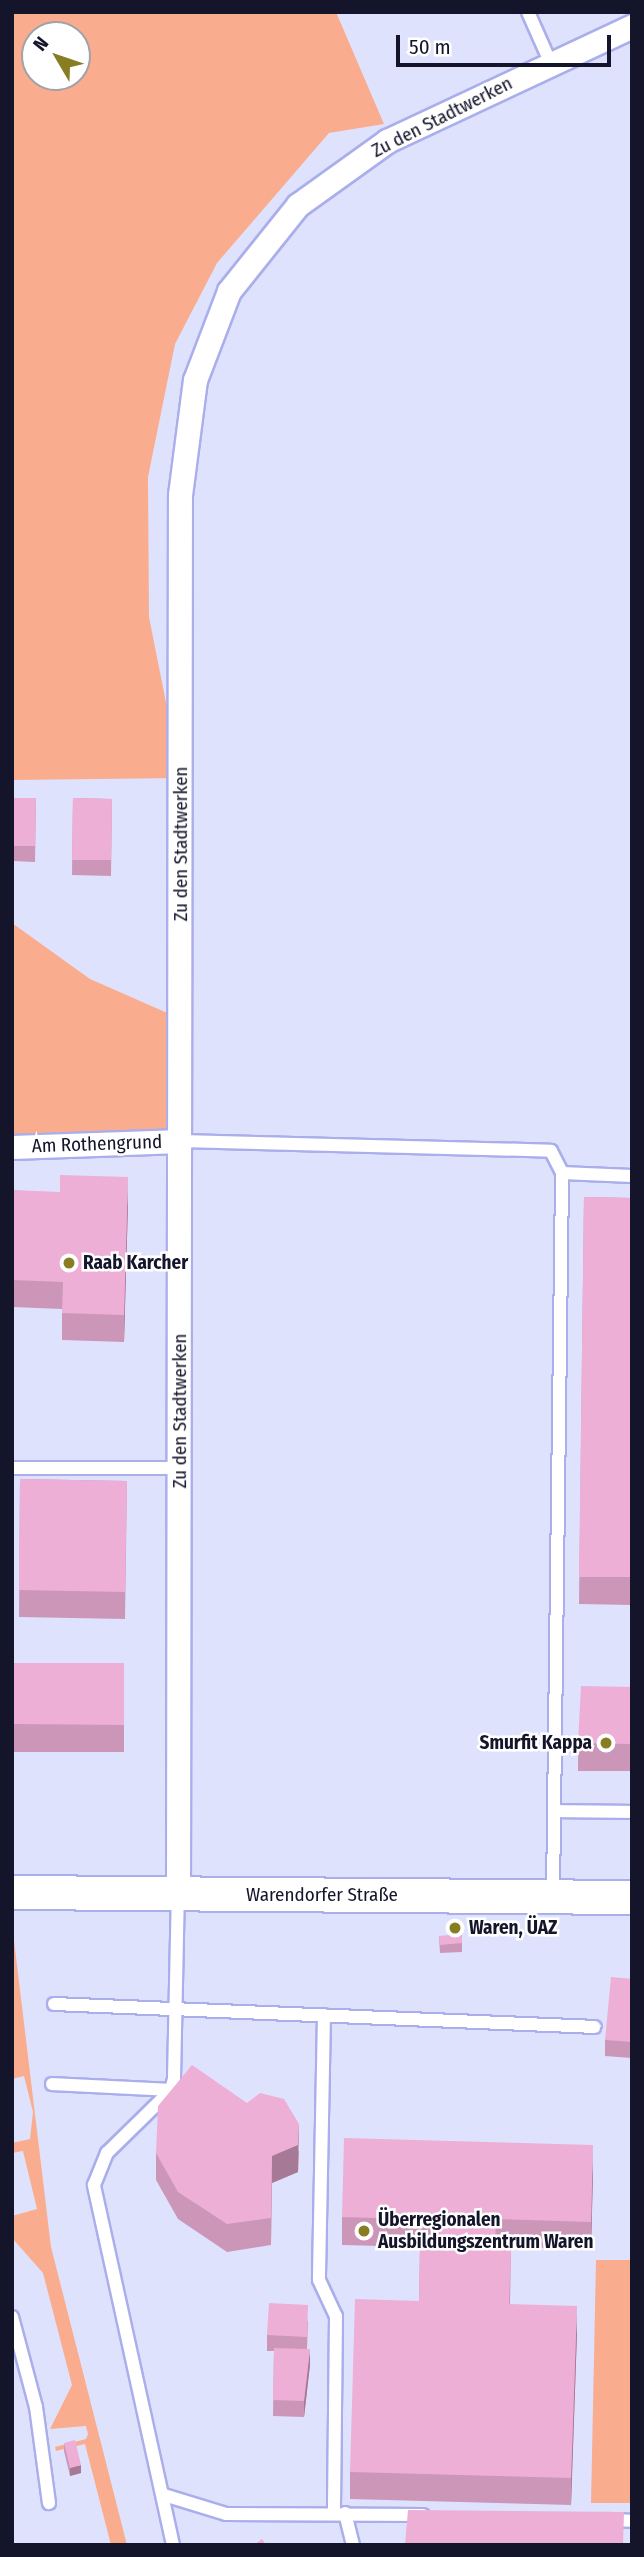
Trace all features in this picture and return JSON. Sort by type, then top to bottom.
[{"type":"main road","name":"Warendorfer Straße","points":[[12,1892],[632,1897]]},
{"type":"street","name":"Zu den Stadtwerken","points":[[178,1894],[180,495],[195,380],[229,291],[298,205],[387,141],[632,26]]},
{"type":"street","name":"Am Rothengrund","points":[[12,1147],[181,1141]]},
{"type":"lane","points":[[528,12],[551,64]]},
{"type":"lane","points":[[181,1141],[551,1151],[562,1173],[553,1897]]},
{"type":"lane","points":[[562,1173],[632,1175]]},
{"type":"lane","points":[[12,1468],[180,1468]]},
{"type":"lane","points":[[554,1811],[632,1812]]},
{"type":"lane","points":[[173,2545],[94,2185],[107,2153],[170,2090],[176,2009],[178,1894]]},
{"type":"lane","points":[[54,2004],[595,2027]]},
{"type":"lane","points":[[324,2015],[319,2280],[336,2316],[339,2513],[354,2545]]},
{"type":"lane","points":[[52,2084],[170,2090]]},
{"type":"lane","points":[[12,2317],[36,2407],[49,2503]]},
{"type":"lane","points":[[164,2495],[226,2514],[443,2516]]},
{"type":"lane","points":[[594,2520],[632,2521]]},
{"type":"shaded area","points":[[12,12],[336,12],[384,124],[329,133],[217,263],[175,344],[148,477],[149,617],[181,778],[12,780]]},
{"type":"shaded area","points":[[12,923],[90,979],[181,1019],[181,1141],[12,1143]]},
{"type":"shaded area","points":[[13,1932],[51,2247],[127,2545],[111,2545],[85,2444],[56,2451],[55,2447],[86,2439],[88,2434],[86,2426],[50,2429],[72,2385],[43,2273],[12,2238],[12,2216],[37,2209],[23,2151],[12,2153],[12,2143],[30,2139],[33,2112],[24,2076],[12,2079]]},
{"type":"shaded area","points":[[596,2260],[632,2260],[632,2503],[591,2503]]},
{"type":"building","points":[[12,798],[36,798],[35,846],[12,846]]},
{"type":"building","points":[[73,798],[112,799],[111,860],[72,860]]},
{"type":"building","name":"Raab Karcher","points":[[60,1175],[128,1177],[124,1315],[62,1313],[63,1282],[12,1280],[12,1190],[60,1192]]},
{"type":"building","points":[[584,1197],[632,1198],[632,1577],[579,1577]]},
{"type":"building","points":[[20,1479],[127,1481],[125,1592],[19,1590]]},
{"type":"building","points":[[12,1663],[124,1663],[124,1725],[12,1724]]},
{"type":"building","points":[[581,1686],[632,1687],[632,1744],[578,1743]]},
{"type":"building","points":[[462,1935],[462,1943],[440,1945],[439,1936]]},
{"type":"building","points":[[611,1977],[632,1979],[632,2042],[605,2040]]},
{"type":"building","points":[[192,2065],[247,2103],[260,2093],[284,2099],[299,2124],[298,2145],[272,2156],[271,2218],[227,2224],[178,2192],[156,2153],[158,2106]]},
{"type":"building","points":[[344,2138],[593,2145],[591,2222],[496,2219],[495,2246],[511,2246],[509,2304],[577,2306],[571,2478],[350,2472],[355,2299],[419,2301],[420,2245],[439,2246],[440,2220],[342,2217]]},
{"type":"building","points":[[269,2303],[308,2305],[307,2337],[267,2335]]},
{"type":"building","points":[[274,2348],[310,2349],[304,2401],[273,2400]]},
{"type":"building","points":[[75,2440],[81,2465],[70,2468],[64,2443]]},
{"type":"building","points":[[408,2510],[624,2512],[623,2545],[405,2545]]},
{"type":"building","points":[[262,2539],[266,2545],[254,2545]]},
{"type":"place","name":"Raab Karcher","points":[[69,1263]]},
{"type":"place","name":"Smurfit Kappa","points":[[606,1743]]},
{"type":"place","name":"Waren, ÜAZ","points":[[455,1928]]},
{"type":"place","name":"Überregionalen Ausbildungszentrum Waren","points":[[364,2231]]}]
